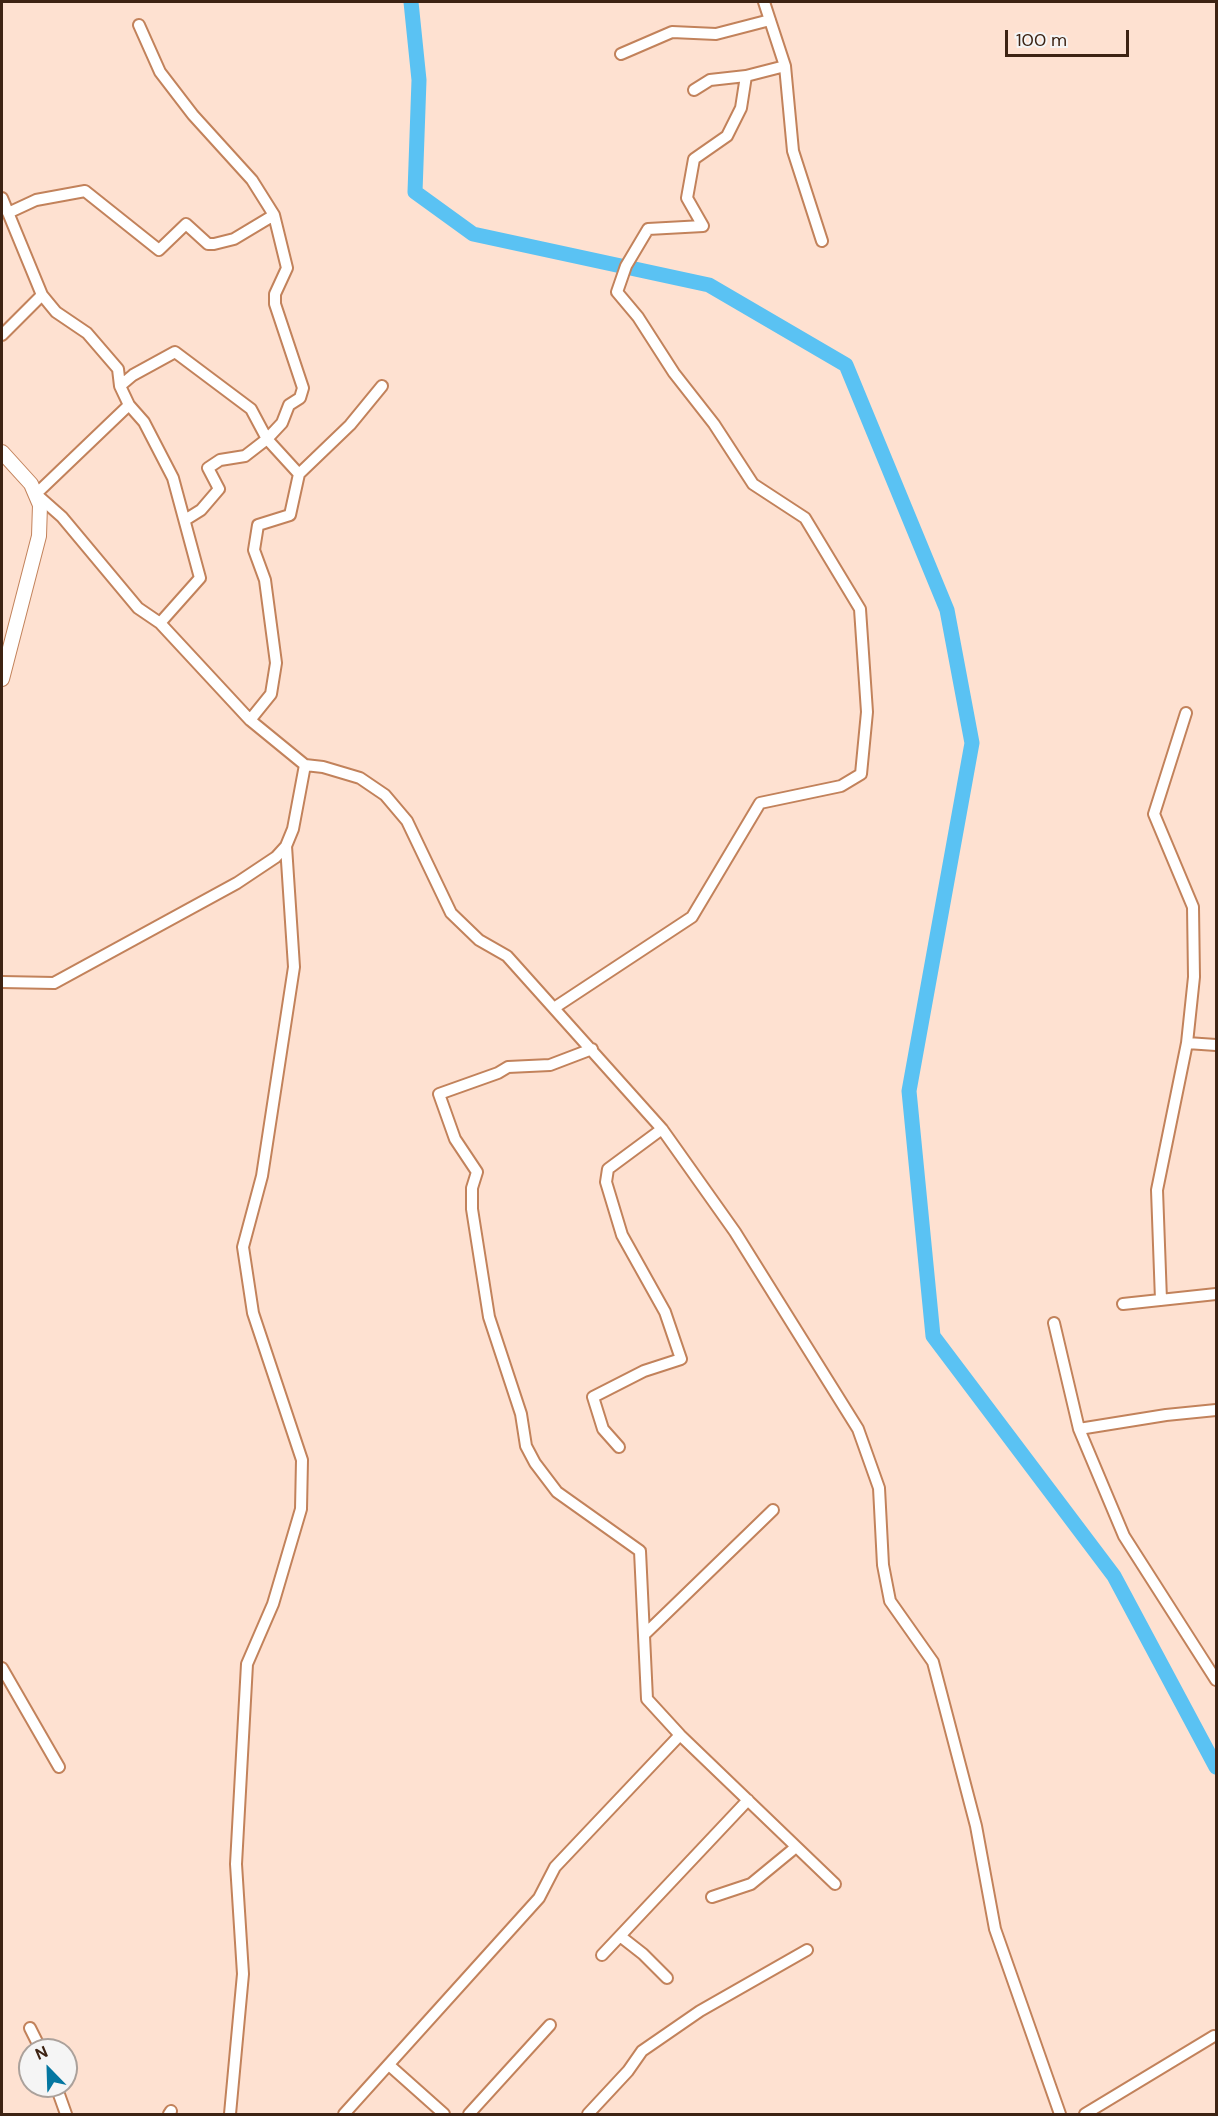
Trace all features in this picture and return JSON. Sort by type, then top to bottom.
[{"type":"main road","points":[[2,452],[31,484],[40,505],[39,536],[2,679]]},
{"type":"street","points":[[764,2],[785,66],[793,151],[822,241]]},
{"type":"street","points":[[621,54],[672,32],[716,34],[770,20]]},
{"type":"street","points":[[139,25],[160,72],[193,115],[252,180],[274,215],[287,268],[275,294],[275,304],[300,376],[303,394],[290,405],[282,423],[267,439],[245,456],[220,460],[208,468],[219,489],[201,510],[185,520]]},
{"type":"street","points":[[694,90],[710,80],[746,76],[785,66]]},
{"type":"street","points":[[554,1008],[692,917],[760,803],[842,786],[861,774],[867,712],[860,609],[805,518],[753,484],[714,424],[674,374],[638,317],[617,292],[626,266],[648,229],[703,226],[687,198],[694,159],[727,136],[741,108],[746,76]]},
{"type":"street","points":[[8,213],[36,200],[85,192],[159,250],[186,224],[208,244],[214,244],[234,239],[274,215]]},
{"type":"street","points":[[2,198],[42,295],[56,312],[87,333],[118,369],[120,386],[129,405],[144,422],[173,478],[201,578],[160,623]]},
{"type":"street","points":[[2,335],[42,295]]},
{"type":"street","points":[[120,386],[133,375],[173,351],[251,409],[267,439],[299,474]]},
{"type":"street","points":[[250,720],[271,694],[276,663],[265,580],[254,550],[258,525],[291,514],[299,474],[350,425],[382,387]]},
{"type":"street","points":[[129,405],[36,494],[62,517],[138,608],[160,623],[250,720],[305,765],[323,767],[360,778],[385,795],[407,821],[451,913],[479,940],[507,956],[662,1129],[735,1232],[858,1429],[879,1488],[883,1565],[890,1601],[933,1662],[976,1826],[995,1929],[1060,2115]]},
{"type":"street","points":[[1161,1300],[1157,1190],[1187,1043],[1194,977],[1192,907],[1154,814],[1186,713]]},
{"type":"street","points":[[2,982],[54,983],[237,883],[276,857],[286,846],[293,829],[305,765]]},
{"type":"street","points":[[230,2115],[243,1974],[236,1864],[247,1664],[273,1604],[302,1509],[302,1460],[253,1313],[243,1247],[262,1176],[294,967],[286,846]]},
{"type":"street","points":[[1187,1043],[1216,1045]]},
{"type":"street","points":[[592,1050],[550,1065],[508,1067],[498,1073],[441,1091],[439,1098],[455,1139],[477,1172],[472,1188],[472,1209],[489,1317],[521,1414],[526,1446],[535,1463],[557,1492],[582,1506],[640,1551],[646,1633],[644,1693],[647,1699],[680,1735],[835,1884]]},
{"type":"street","points":[[618,1447],[603,1429],[592,1397],[644,1371],[681,1359],[665,1312],[621,1235],[606,1182],[608,1169],[662,1129]]},
{"type":"street","points":[[1123,1304],[1216,1294]]},
{"type":"street","points":[[1054,1323],[1079,1429],[1125,1536],[1216,1680]]},
{"type":"street","points":[[1079,1429],[1166,1415],[1216,1410]]},
{"type":"street","points":[[646,1633],[773,1510]]},
{"type":"street","points":[[2,1668],[59,1767]]},
{"type":"street","points":[[344,2115],[539,1898],[555,1867],[680,1735]]},
{"type":"street","points":[[602,1955],[748,1800]]},
{"type":"street","points":[[712,1897],[751,1884],[796,1846]]},
{"type":"street","points":[[620,1936],[643,1954],[667,1978]]},
{"type":"street","points":[[588,2115],[642,2051],[700,2011],[807,1950]]},
{"type":"street","points":[[469,2115],[550,2025]]},
{"type":"street","points":[[30,2028],[35,2038]]},
{"type":"street","points":[[1085,2115],[1214,2036]]},
{"type":"street","points":[[389,2065],[444,2115]]},
{"type":"street","points":[[60,2098],[66,2115]]},
{"type":"waterway","points":[[411,2],[419,80],[415,192],[473,234],[709,285],[846,365],[947,610],[972,743],[909,1091],[933,1336],[1114,1576],[1216,1767]]}]
